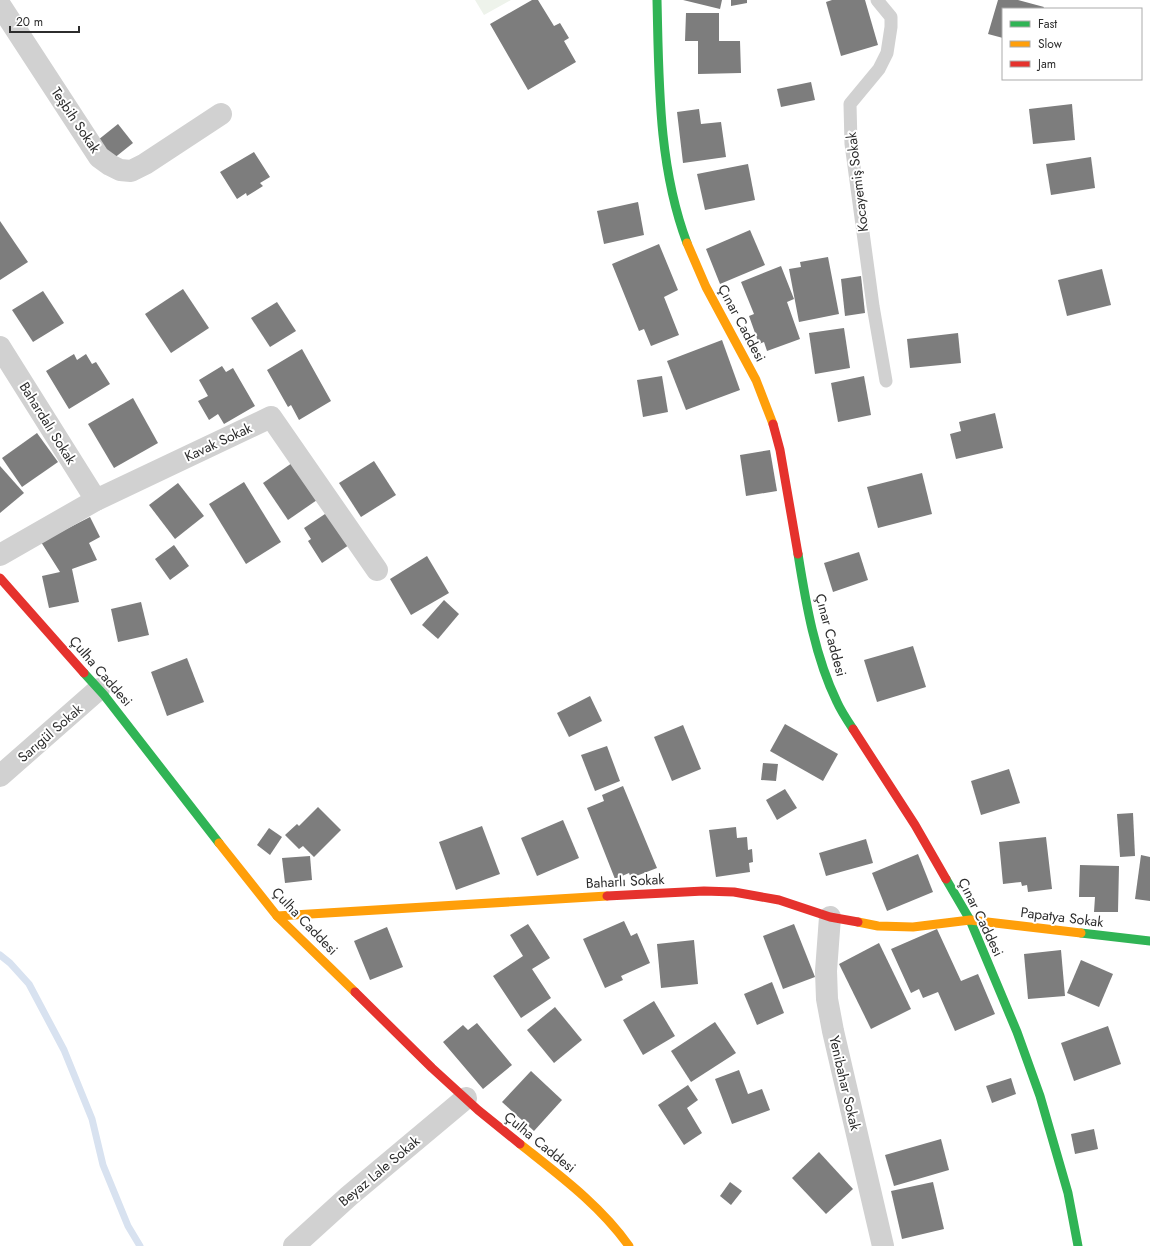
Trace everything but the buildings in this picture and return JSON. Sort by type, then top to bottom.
[{"type":"street","name":"Çınar Caddesi","points":[[657,0],[659,94],[663,140],[671,190],[679,222],[690,251],[706,287],[756,380],[772,418],[780,450],[804,592],[813,632],[825,674],[837,703],[844,715],[915,825],[970,920],[1017,1032],[1040,1096],[1068,1193],[1078,1246]]},
{"type":"street","name":"Teşbih Sokak","points":[[0,5],[99,157],[120,170],[131,171],[145,164],[222,114]]},
{"type":"street","name":"Bahardalı Sokak","points":[[0,347],[96,500]]},
{"type":"street","name":"Kavak Sokak","points":[[0,555],[96,500],[271,417],[377,570]]},
{"type":"street","name":"Çulha Caddesi","points":[[0,578],[99,689],[277,916],[426,1062],[466,1098],[598,1209],[619,1232],[629,1246]]},
{"type":"street","name":"Sarıgül Sokak","points":[[0,776],[99,689]]},
{"type":"street","name":"Baharlı Sokak","points":[[277,916],[704,891],[734,892],[779,900],[830,917],[878,926],[900,928],[970,920]]},
{"type":"street","name":"Yenibahar Sokak","points":[[830,917],[826,971],[827,998],[833,1031],[883,1246]]},
{"type":"street","name":"Papatya Sokak","points":[[970,920],[1150,941]]},
{"type":"street","name":"Beyaz Lale Sokak","points":[[294,1246],[349,1196],[466,1098]]},
{"type":"lane","name":"Kocayemiş Sokak","points":[[877,0],[891,17],[887,53],[879,69],[850,104],[851,144],[873,306],[886,381]]},
{"type":"shaded area","points":[[475,0],[511,0],[484,15]]},
{"type":"waterway","points":[[0,955],[10,963],[29,984],[64,1050],[92,1119],[103,1165],[128,1226],[140,1246]]},
{"type":"traffic: fast","points":[[657,0],[658,62],[665,154],[677,214],[687,243]]},
{"type":"traffic: fast","points":[[798,554],[804,592],[817,649],[829,685],[844,716],[853,729]]},
{"type":"traffic: fast","points":[[84,673],[104,695],[219,843]]},
{"type":"traffic: fast","points":[[946,879],[970,920],[1017,1032],[1040,1096],[1068,1193],[1078,1246]]},
{"type":"traffic: fast","points":[[1081,933],[1150,941]]},
{"type":"traffic: slow","points":[[687,243],[706,287],[756,380],[773,424]]},
{"type":"traffic: slow","points":[[219,843],[277,916],[355,992]]},
{"type":"traffic: slow","points":[[277,916],[607,896]]},
{"type":"traffic: slow","points":[[858,922],[878,926],[913,927],[970,920],[1081,933]]},
{"type":"traffic: slow","points":[[520,1144],[564,1179],[592,1204],[618,1231],[629,1246]]},
{"type":"traffic: jam","points":[[773,424],[780,450],[798,554]]},
{"type":"traffic: jam","points":[[0,578],[84,673]]},
{"type":"traffic: jam","points":[[853,729],[915,825],[946,879]]},
{"type":"traffic: jam","points":[[607,896],[704,891],[734,892],[779,900],[830,917],[858,922]]},
{"type":"traffic: jam","points":[[355,992],[432,1068],[478,1110],[520,1144]]}]
